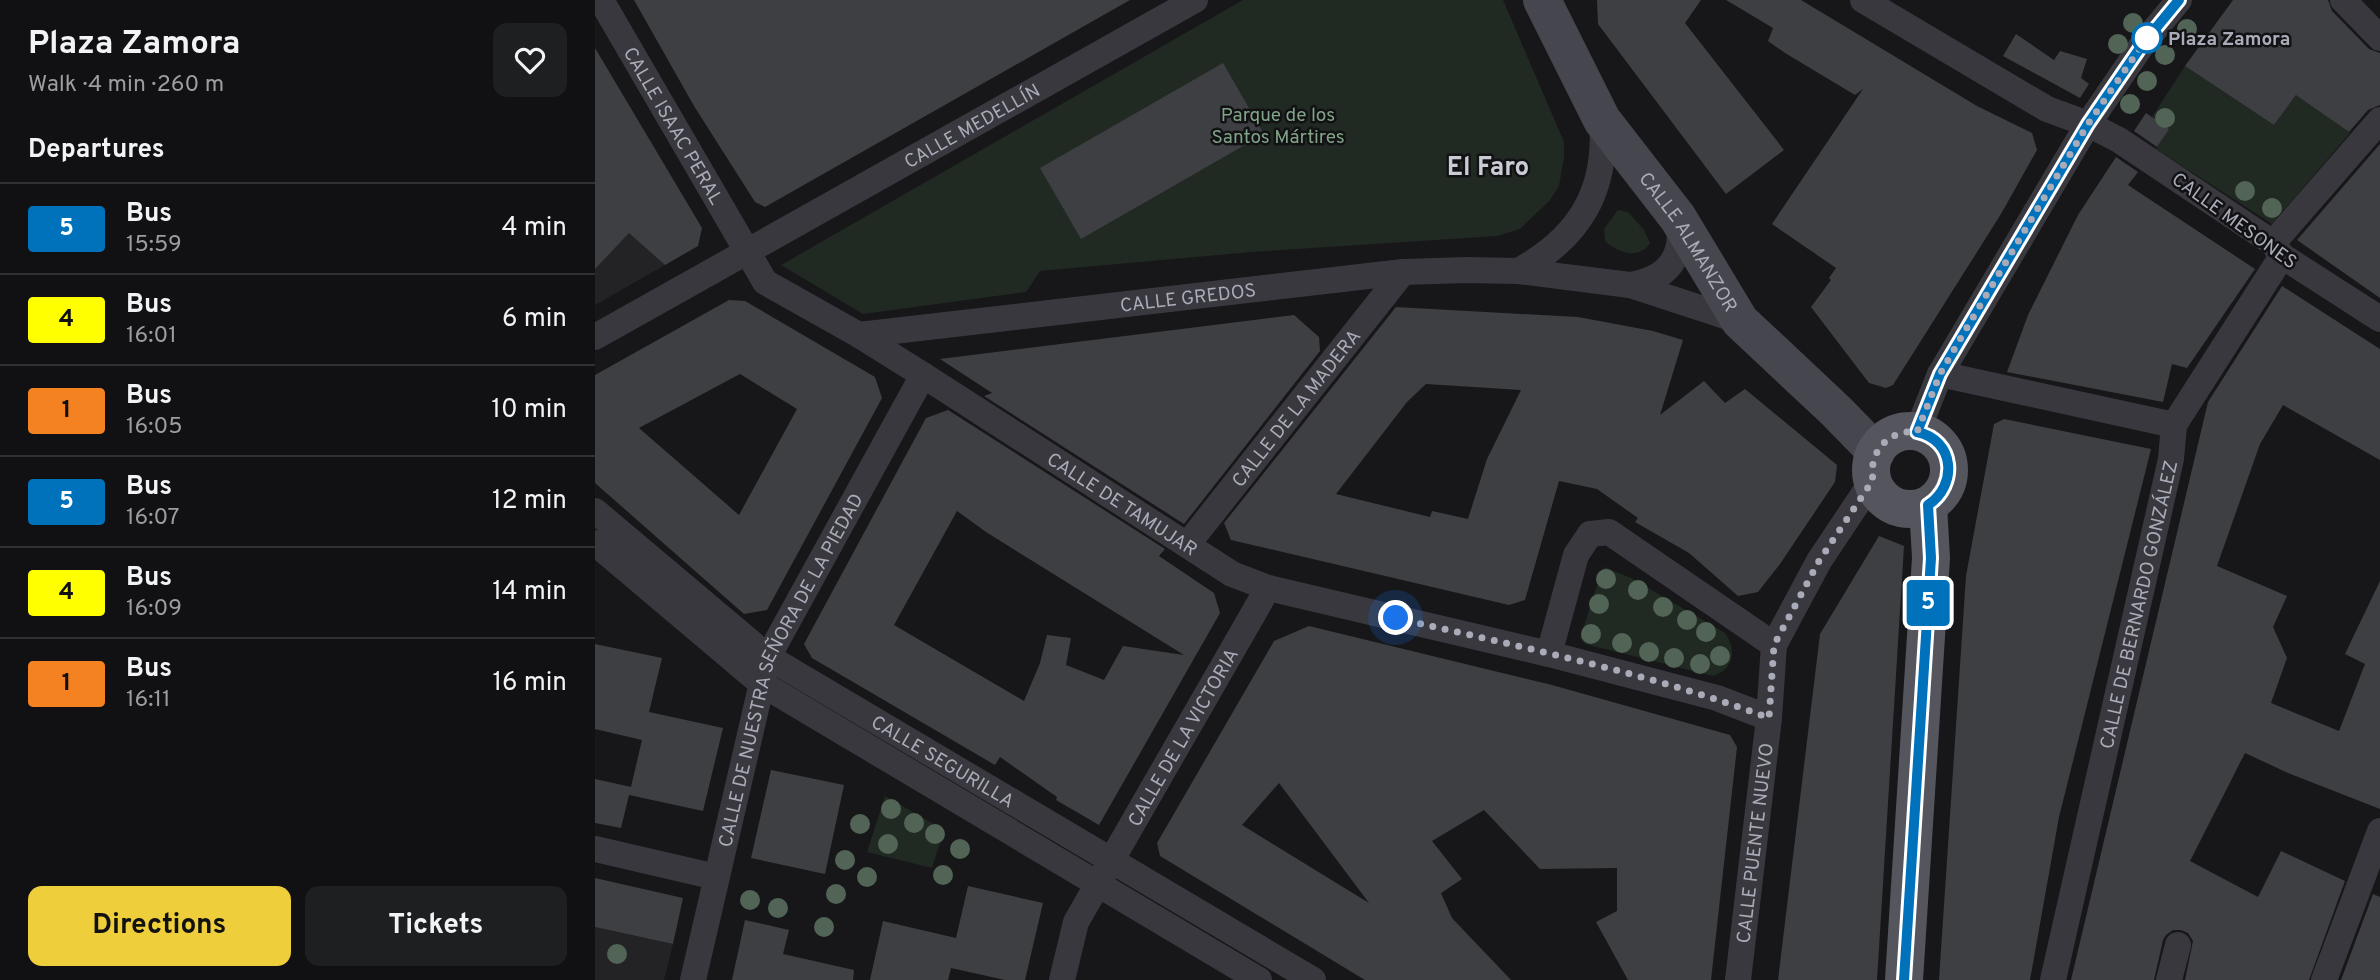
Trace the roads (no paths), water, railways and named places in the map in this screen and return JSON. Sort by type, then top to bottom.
[{"type":"main road","name":"CALLE ALMANZOR","points":[[1542,0],[1602,120],[1678,218],[1740,321],[1836,411],[1874,466]]},
{"type":"main road","points":[[1917,432],[1936,441],[1945,452],[1949,463],[1945,488],[1928,505],[1909,509],[1894,506],[1880,495],[1874,466],[1892,436],[1917,432]]},
{"type":"main road","points":[[1903,980],[1931,558],[1928,505]]},
{"type":"street","name":"CALLE ISAAC PERAL","points":[[601,0],[747,250]]},
{"type":"street","name":"CALLE MEDELLÍN","points":[[595,337],[1195,0]]},
{"type":"street","name":"CALLE MESONES","points":[[1863,0],[2047,109],[2088,124],[2119,140],[2380,319]]},
{"type":"street","points":[[1917,432],[1940,374],[2088,124],[2142,45],[2179,0]]},
{"type":"street","points":[[2343,0],[2380,38]]},
{"type":"street","points":[[1518,271],[1559,244],[1576,225],[1589,204],[1602,163],[1602,120]]},
{"type":"street","name":"CALLE DE BERNARDO GONZÁLEZ","points":[[2053,980],[2171,459],[2174,425],[2277,249],[2380,120]]},
{"type":"street","name":"CALLE GREDOS","points":[[1630,285],[1657,278],[1667,269],[1680,245],[1678,218]]},
{"type":"street","name":"CALLE DE TAMUJAR","points":[[747,250],[765,282],[923,375],[1231,574],[1268,588],[1549,654],[1717,698],[1769,718]]},
{"type":"street","name":"CALLE GREDOS","points":[[859,335],[1403,272],[1466,270],[1518,271],[1630,285],[1740,321]]},
{"type":"street","name":"CALLE DE LA MADERA","points":[[1188,545],[1403,272]]},
{"type":"street","points":[[1940,374],[2174,425]]},
{"type":"street","name":"CALLE DE NUESTRA SEÑORA DE LA PIEDAD","points":[[693,980],[768,657],[923,375]]},
{"type":"street","name":"CALLE PUENTE NUEVO","points":[[1738,980],[1769,718],[1774,645],[1874,466]]},
{"type":"street","name":"CALLE SEGURILLA","points":[[595,511],[768,657],[1313,980]]},
{"type":"street","points":[[1549,654],[1577,555],[1590,534],[1609,532],[1774,645]]},
{"type":"street","name":"CALLE SEGURILLA","points":[[595,543],[762,684],[1259,980]]},
{"type":"street","name":"CALLE DE LA VICTORIA","points":[[1062,980],[1076,922],[1268,588]]},
{"type":"street","points":[[2324,980],[2380,831]]},
{"type":"street","points":[[595,849],[716,877]]},
{"type":"street","points":[[2169,980],[2178,945]]},
{"type":"place","name":"Plaza Zamora","points":[[2147,38]]},
{"type":"district","name":"El Faro","points":[[1488,166]]},
{"type":"park label","name":"Parque de los Santos Mártires","points":[[1278,125]]}]
